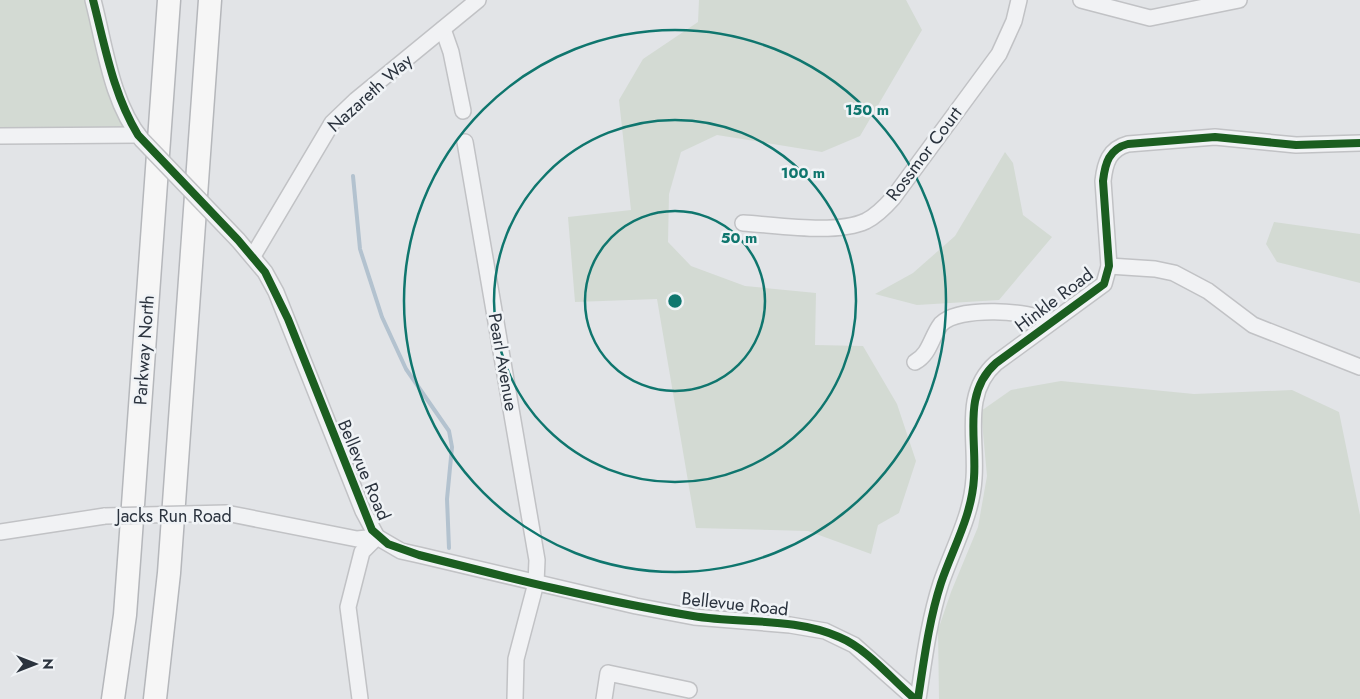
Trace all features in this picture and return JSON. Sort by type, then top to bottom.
[{"type":"highway","name":"Parkway North","points":[[113,699],[125,615],[169,0]]},
{"type":"highway","points":[[155,699],[169,572],[210,0]]},
{"type":"street","name":"Bellevue Road","points":[[93,0],[116,88],[126,115],[140,138],[253,256],[265,272],[284,310],[360,504],[377,537],[401,551],[536,583],[694,617],[790,626],[825,632],[854,645],[917,699]]},
{"type":"street","name":"Nazareth Way","points":[[253,256],[332,123],[356,100],[478,0]]},
{"type":"street","name":"Rossmor Court","points":[[743,222],[838,228],[867,220],[881,210],[893,198],[999,54],[1014,21],[1019,0]]},
{"type":"street","points":[[1081,0],[1150,18],[1239,0]]},
{"type":"street","points":[[443,29],[451,52],[463,111]]},
{"type":"street","points":[[0,136],[140,138]]},
{"type":"street","name":"Hinkle Road","points":[[917,699],[934,609],[969,510],[974,477],[973,412],[980,382],[986,372],[1050,322],[1104,284],[1109,266],[1105,169],[1111,154],[1121,146],[1215,136],[1296,145],[1360,143]]},
{"type":"street","name":"Pearl Avenue","points":[[465,142],[537,560],[536,583],[516,659],[515,699]]},
{"type":"street","points":[[1109,266],[1154,269],[1174,273],[1208,291],[1253,325],[1360,366]]},
{"type":"street","points":[[915,362],[928,351],[932,338],[949,317],[970,312],[1002,313],[1042,317],[1050,322]]},
{"type":"street","name":"Jacks Run Road","points":[[0,532],[105,516],[226,513],[357,539],[377,537]]},
{"type":"street","points":[[360,699],[348,619],[348,607],[362,552],[377,537]]},
{"type":"street","points":[[604,699],[608,673],[689,690]]},
{"type":"shaded area","points":[[0,0],[93,0],[138,135],[0,132]]},
{"type":"shaded area","points":[[699,0],[906,0],[922,30],[860,136],[822,152],[717,135],[681,152],[669,194],[668,242],[691,266],[745,286],[816,293],[815,345],[863,346],[897,404],[916,461],[899,513],[878,525],[871,554],[808,531],[696,528],[657,299],[575,302],[568,217],[631,210],[619,100],[643,59],[698,22]]},
{"type":"shaded area","points":[[1005,152],[1013,163],[1023,215],[1052,237],[999,300],[917,305],[875,294],[913,273],[955,236]]},
{"type":"shaded area","points":[[1274,222],[1360,234],[1360,283],[1277,262],[1266,244]]},
{"type":"shaded area","points":[[1061,381],[1194,394],[1292,390],[1339,412],[1360,515],[1360,699],[939,699],[938,630],[951,592],[978,527],[987,476],[981,411],[1011,390]]},
{"type":"waterway","points":[[353,176],[360,249],[382,317],[406,369],[449,431],[452,447],[447,499],[449,548]]},
{"type":"cycle path","points":[[93,0],[116,86],[129,119],[138,135],[238,240],[265,272],[288,319],[372,530],[388,544],[453,564],[624,603],[693,616],[804,626],[822,631],[850,642],[860,649],[915,699]]},
{"type":"cycle path","points":[[918,699],[933,611],[941,583],[970,505],[974,478],[973,417],[979,388],[985,375],[996,363],[1104,284],[1109,266],[1103,181],[1105,168],[1112,153],[1116,149],[1128,144],[1215,137],[1296,145],[1360,143]]}]
